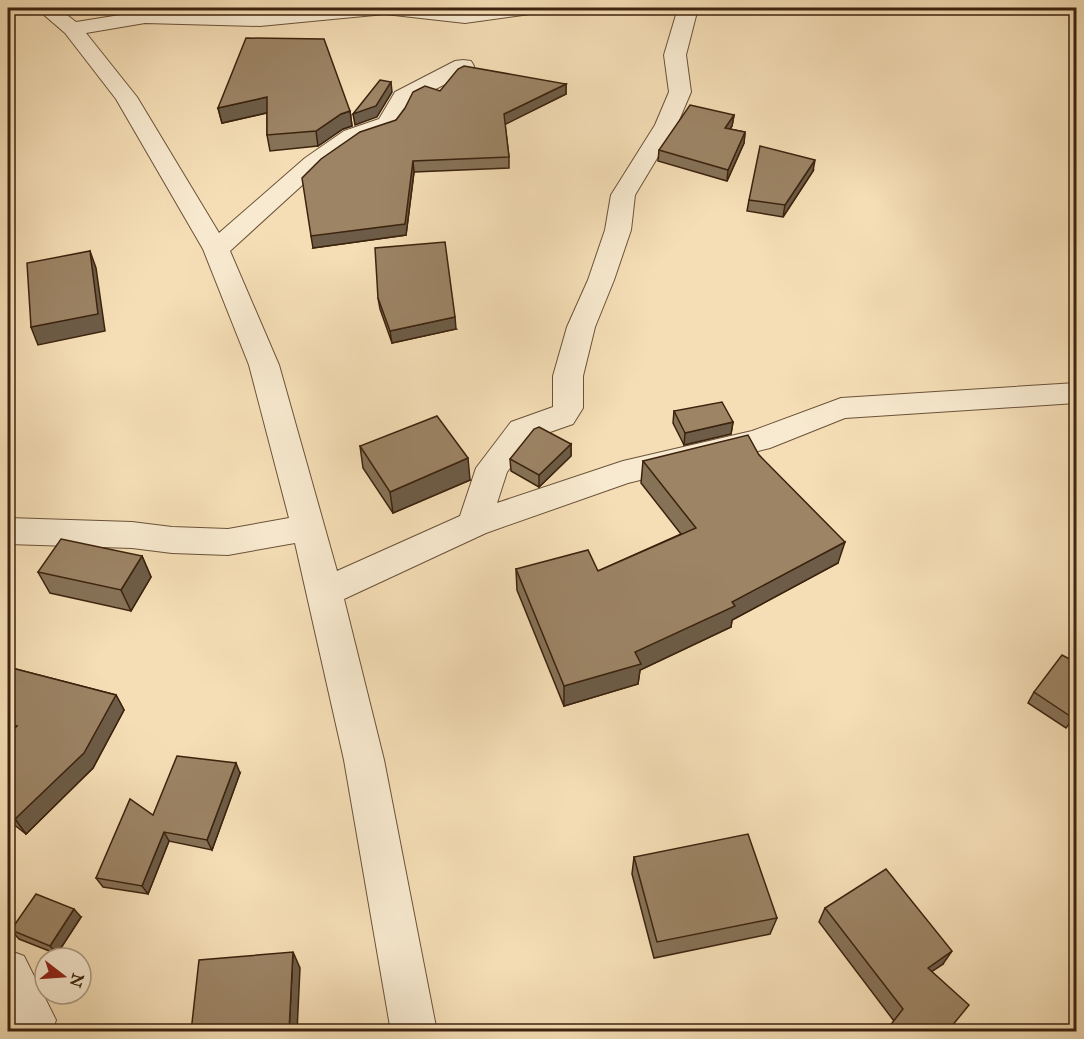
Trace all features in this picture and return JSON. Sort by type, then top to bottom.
[{"type":"street","points":[[46,8],[72,29],[126,97],[216,249],[264,365],[325,592],[364,760],[414,1032]]},
{"type":"street","points":[[72,29],[145,17],[254,21],[343,9],[385,8],[465,17],[530,8]]},
{"type":"street","points":[[474,524],[492,468],[522,430],[562,417],[568,408],[568,376],[578,337],[618,231],[623,195],[666,125],[680,92],[675,55],[688,8]]},
{"type":"street","points":[[216,249],[313,163],[352,136],[387,124],[393,118],[404,97],[463,66]]},
{"type":"street","points":[[325,592],[474,524],[623,473],[759,440],[841,408],[1077,393]]},
{"type":"street","points":[[8,531],[132,535],[172,540],[228,542],[306,528]]},
{"type":"street","points":[[8,972],[33,1020],[29,1032]]},
{"type":"building","points":[[246,38],[324,39],[350,111],[341,114],[316,131],[267,135],[267,97],[218,108]]},
{"type":"building","points":[[464,66],[566,84],[504,114],[509,157],[413,161],[405,224],[311,236],[302,178],[321,159],[360,132],[396,120],[413,92],[425,86],[440,91],[458,69]]},
{"type":"building","points":[[380,80],[391,82],[376,106],[353,114]]},
{"type":"building","points":[[690,105],[734,115],[725,128],[745,132],[728,170],[659,150]]},
{"type":"building","points":[[760,146],[815,160],[785,205],[749,200]]},
{"type":"building","points":[[445,242],[455,317],[390,331],[378,298],[375,248]]},
{"type":"building","points":[[90,251],[98,314],[31,327],[27,263]]},
{"type":"building","points":[[722,402],[733,422],[685,433],[674,411]]},
{"type":"building","points":[[437,416],[468,458],[390,492],[360,446]]},
{"type":"building","points":[[539,427],[571,444],[539,475],[510,459],[534,429]]},
{"type":"building","points":[[748,435],[759,455],[845,542],[732,602],[735,606],[635,652],[641,664],[564,686],[516,569],[588,550],[598,571],[696,528],[643,461]]},
{"type":"building","points":[[61,539],[142,556],[121,590],[38,572]]},
{"type":"building","points":[[1062,655],[1077,663],[1077,713],[1073,718],[1034,692]]},
{"type":"building","points":[[8,667],[116,695],[84,753],[15,819],[8,814],[8,735],[17,726],[8,724]]},
{"type":"building","points":[[177,756],[236,763],[207,840],[164,832],[142,886],[96,878],[130,799],[153,815]]},
{"type":"building","points":[[748,834],[777,918],[657,942],[634,857]]},
{"type":"building","points":[[886,869],[952,951],[928,968],[969,1005],[947,1032],[885,1032],[903,1009],[825,908]]},
{"type":"building","points":[[36,894],[74,909],[50,946],[11,930]]},
{"type":"building","points":[[293,952],[289,1032],[191,1032],[199,960]]}]
